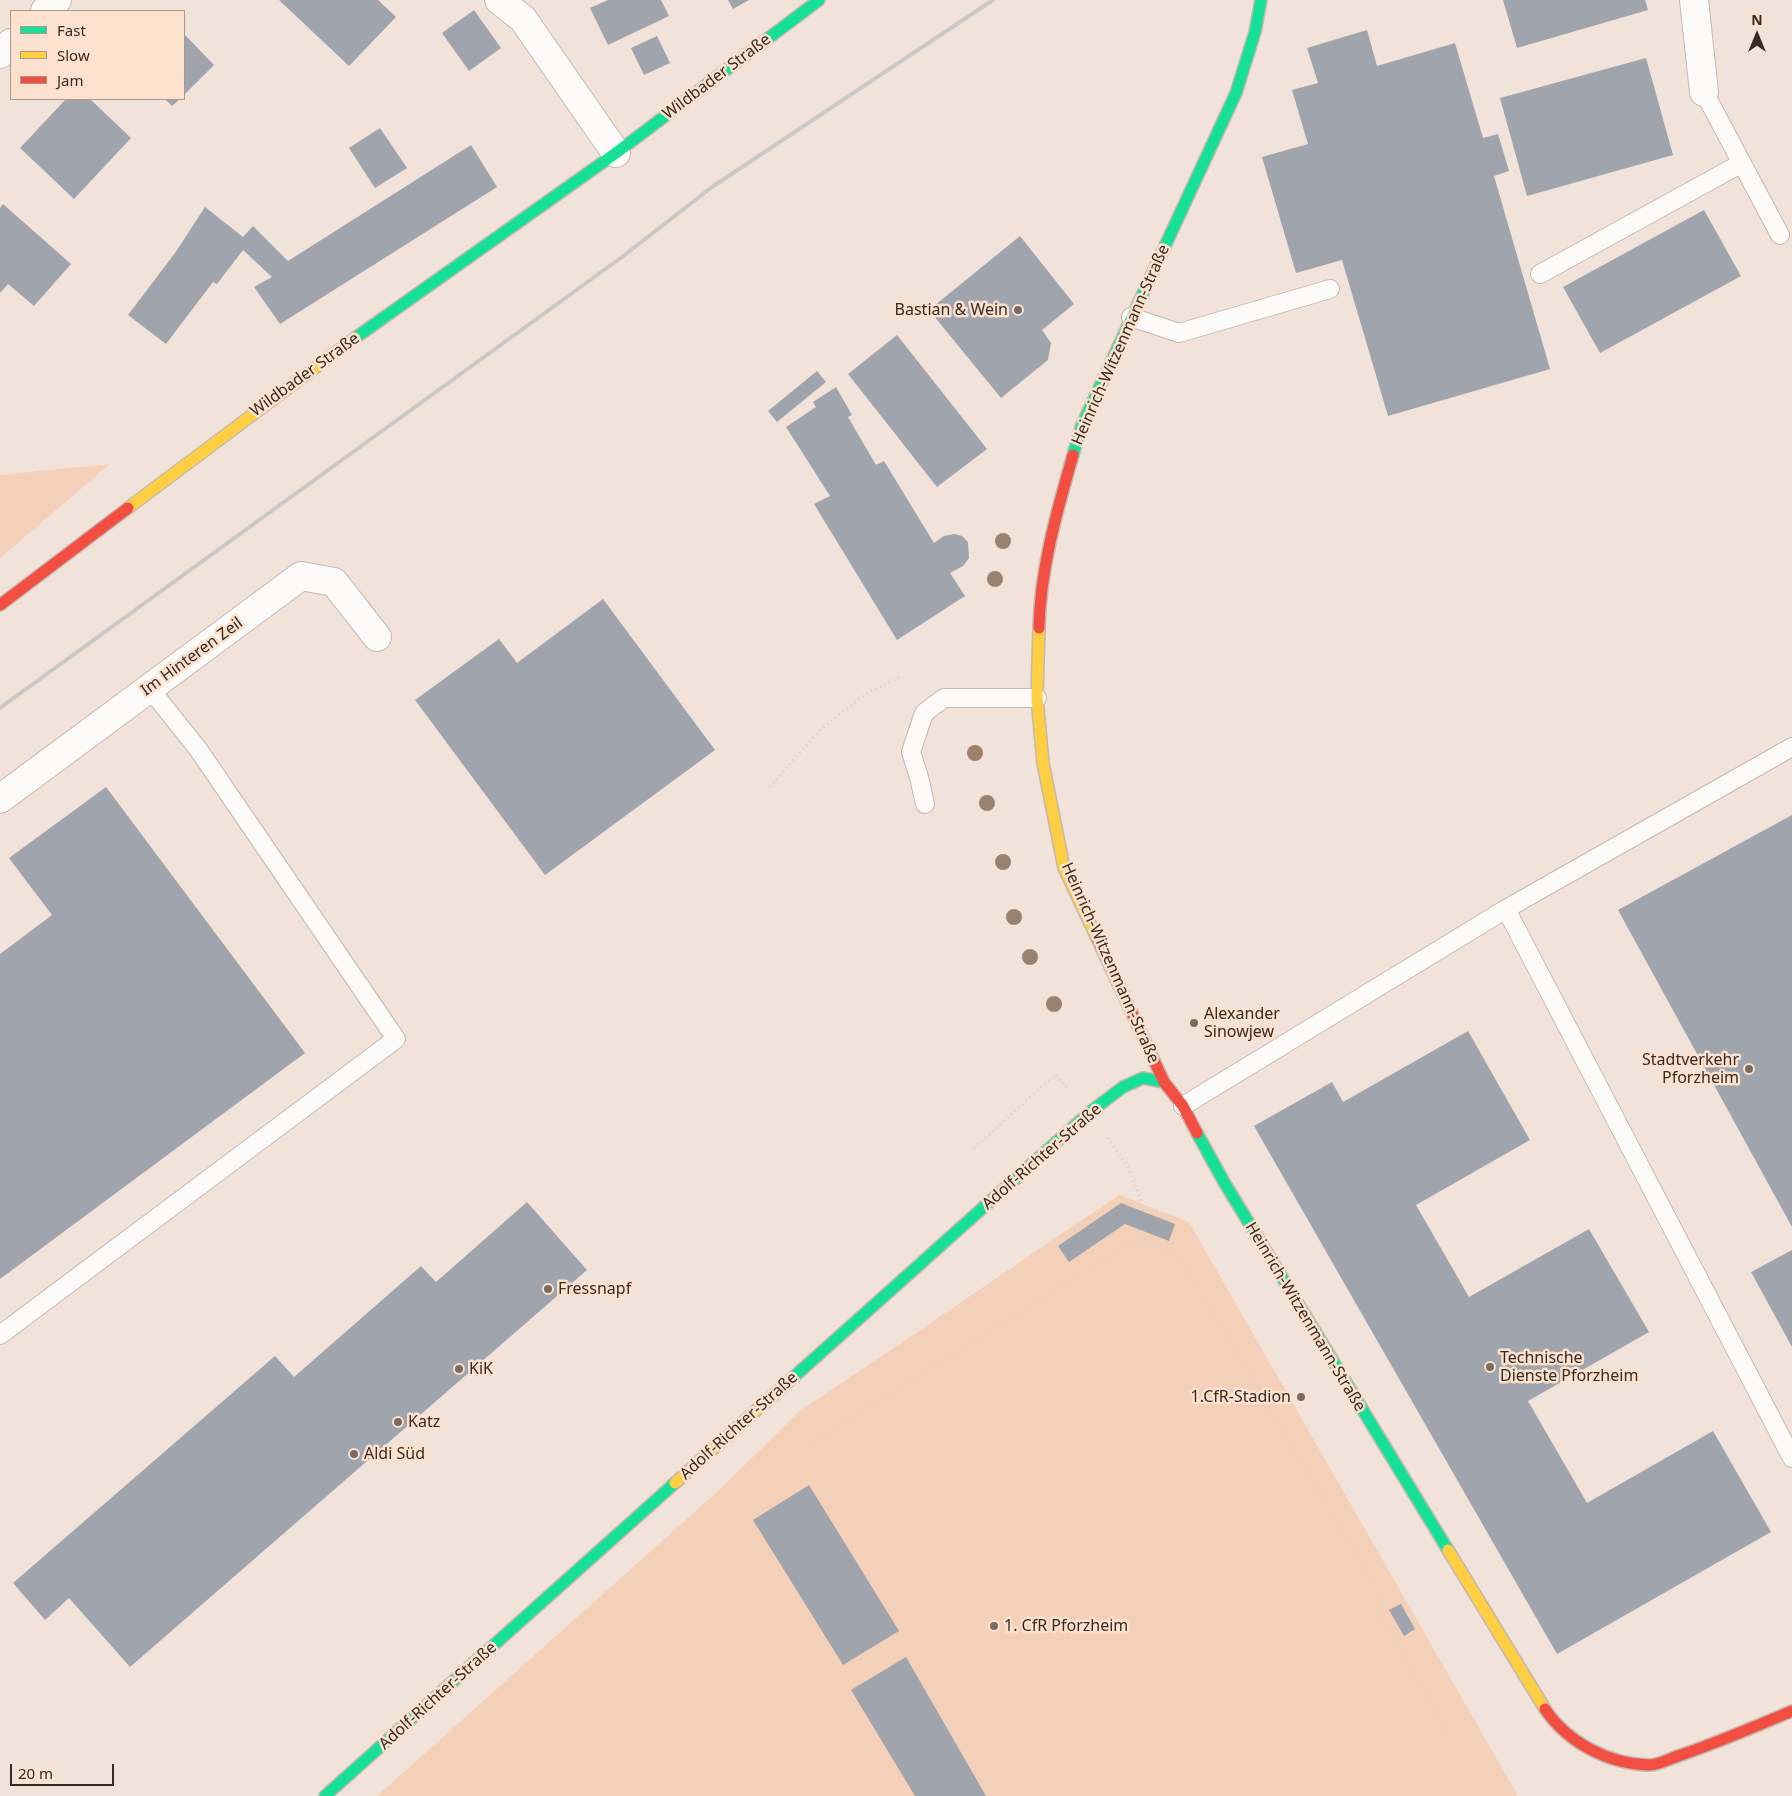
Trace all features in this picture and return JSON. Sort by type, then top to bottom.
[{"type":"street","points":[[46,10],[57,0]]},
{"type":"street","points":[[499,0],[523,19],[616,153]]},
{"type":"street","name":"Wildbader Straße","points":[[0,605],[312,369],[616,153],[819,0]]},
{"type":"street","name":"Heinrich-Witzenmann-Straße","points":[[1261,0],[1255,32],[1236,93],[1082,426],[1054,519],[1039,612],[1037,698],[1043,763],[1064,868],[1164,1082],[1182,1106],[1224,1182],[1546,1711],[1562,1731],[1584,1746],[1618,1759],[1650,1765],[1705,1747],[1792,1711]]},
{"type":"street","points":[[1694,0],[1704,92]]},
{"type":"street","points":[[0,54],[10,44]]},
{"type":"street","name":"Im Hinteren Zeil","points":[[0,799],[302,576],[334,582],[377,637]]},
{"type":"street","name":"Adolf-Richter-Straße","points":[[325,1796],[1090,1112],[1123,1087],[1143,1078],[1164,1082]]},
{"type":"lane","points":[[1704,92],[1780,235]]},
{"type":"lane","points":[[1540,274],[1742,164]]},
{"type":"lane","points":[[1131,317],[1179,333],[1330,289]]},
{"type":"lane","points":[[0,1336],[396,1039],[198,748],[150,689]]},
{"type":"lane","points":[[925,804],[911,752],[924,713],[944,698],[1037,698]]},
{"type":"lane","points":[[1182,1106],[1506,909],[1792,748]]},
{"type":"lane","points":[[1506,909],[1792,1458]]},
{"type":"path","points":[[770,786],[818,732],[864,695],[901,676]]},
{"type":"path","points":[[974,1148],[1055,1075]]},
{"type":"path","points":[[800,1450],[1135,1240],[1139,1229]]},
{"type":"path","points":[[1135,1240],[1154,1244],[1180,1257],[1384,1601],[1379,1612],[1448,1731]]},
{"type":"shaded area","points":[[110,464],[0,558],[0,475]]},
{"type":"shaded area","name":"1. CfR Pforzheim","points":[[1119,1195],[1189,1222],[1518,1796],[377,1796],[717,1492],[799,1412]]},
{"type":"building","points":[[279,0],[378,0],[396,17],[349,66]]},
{"type":"building","points":[[608,0],[661,0],[669,16],[608,45],[590,8]]},
{"type":"building","points":[[728,0],[749,0],[733,9]]},
{"type":"building","points":[[1503,0],[1645,0],[1648,10],[1517,48]]},
{"type":"building","points":[[474,10],[501,48],[469,71],[442,33]]},
{"type":"building","points":[[1367,30],[1377,66],[1455,43],[1483,138],[1498,134],[1509,171],[1494,176],[1550,369],[1388,416],[1342,260],[1296,273],[1262,157],[1308,144],[1292,90],[1318,83],[1307,48]]},
{"type":"building","points":[[185,35],[214,65],[185,94]]},
{"type":"building","points":[[657,36],[670,63],[644,75],[631,48]]},
{"type":"building","points":[[1646,58],[1673,155],[1527,196],[1500,98]]},
{"type":"building","points":[[65,100],[91,100],[131,138],[74,199],[20,148]]},
{"type":"building","points":[[166,100],[179,100],[172,106]]},
{"type":"building","points":[[380,128],[407,168],[375,188],[349,148]]},
{"type":"building","points":[[471,145],[497,187],[280,324],[254,287],[272,277],[243,250],[217,284],[213,282],[166,344],[128,315],[175,253],[205,207],[243,237],[253,226],[288,261]]},
{"type":"building","points":[[3,204],[71,264],[34,306],[8,284],[0,293],[0,208]]},
{"type":"building","points":[[1704,210],[1741,276],[1600,353],[1563,287]]},
{"type":"building","points":[[1020,236],[1074,304],[1042,330],[1051,343],[1048,360],[1001,398],[929,310]]},
{"type":"building","points":[[897,335],[987,449],[937,487],[848,374]]},
{"type":"building","points":[[817,371],[826,382],[777,422],[768,411]]},
{"type":"building","points":[[836,387],[852,415],[848,417],[876,465],[884,461],[934,543],[944,536],[954,534],[962,536],[968,542],[969,558],[963,566],[950,573],[965,596],[897,640],[814,504],[830,496],[786,427],[816,407],[813,402]]},
{"type":"building","points":[[603,599],[715,750],[545,875],[415,700],[499,639],[517,663]]},
{"type":"building","points":[[106,787],[305,1053],[0,1279],[0,954],[52,915],[9,858]]},
{"type":"building","name":"Stadtverkehr Pforzheim","points":[[1792,815],[1792,1227],[1618,910]]},
{"type":"building","name":"Technische Dienste Pforzheim","points":[[1468,1031],[1530,1140],[1416,1205],[1469,1297],[1589,1229],[1649,1332],[1528,1401],[1587,1503],[1713,1431],[1771,1532],[1557,1654],[1254,1126],[1332,1082],[1343,1102]]},
{"type":"building","points":[[527,1202],[587,1270],[130,1667],[69,1598],[45,1620],[13,1583],[275,1356],[294,1377],[421,1266],[436,1282]]},
{"type":"building","points":[[1121,1203],[1175,1224],[1169,1241],[1125,1224],[1069,1262],[1058,1246]]},
{"type":"building","points":[[1792,1250],[1792,1347],[1751,1272]]},
{"type":"building","points":[[809,1485],[899,1631],[843,1665],[753,1520]]},
{"type":"building","points":[[1401,1604],[1415,1629],[1404,1636],[1389,1610]]},
{"type":"building","points":[[906,1657],[986,1796],[915,1796],[851,1690]]},
{"type":"railway","points":[[0,708],[622,257],[712,187],[993,0]]},
{"type":"traffic: fast","points":[[355,338],[616,153],[819,0]]},
{"type":"traffic: fast","points":[[1073,455],[1082,425],[1236,93],[1255,32],[1261,0]]},
{"type":"traffic: fast","points":[[787,1383],[1090,1112],[1123,1087],[1143,1078],[1164,1082]]},
{"type":"traffic: fast","points":[[1197,1133],[1224,1182],[1448,1550]]},
{"type":"traffic: fast","points":[[325,1796],[675,1483]]},
{"type":"traffic: slow","points":[[128,508],[355,338]]},
{"type":"traffic: slow","points":[[1039,628],[1037,698],[1043,763],[1064,868],[1097,938]]},
{"type":"traffic: slow","points":[[675,1483],[787,1383]]},
{"type":"traffic: slow","points":[[1448,1550],[1545,1709]]},
{"type":"traffic: jam","points":[[1039,628],[1042,584],[1046,563],[1055,519],[1073,455]]},
{"type":"traffic: jam","points":[[0,605],[128,508]]},
{"type":"traffic: jam","points":[[1097,938],[1164,1082],[1183,1106],[1197,1133]]},
{"type":"traffic: jam","points":[[1545,1709],[1565,1732],[1590,1749],[1604,1756],[1634,1764],[1649,1765],[1660,1763],[1707,1746],[1792,1711]]},
{"type":"place","name":"Bastian & Wein","points":[[1018,310]]},
{"type":"place","name":"Alexander Sinowjew","points":[[1194,1023]]},
{"type":"place","name":"Stadtverkehr Pforzheim","points":[[1749,1069]]},
{"type":"place","name":"Fressnapf","points":[[548,1289]]},
{"type":"place","name":"Technische Dienste Pforzheim","points":[[1490,1367]]},
{"type":"place","name":"KiK","points":[[459,1369]]},
{"type":"place","name":"1.CfR-Stadion","points":[[1301,1397]]},
{"type":"place","name":"Katz","points":[[398,1422]]},
{"type":"place","name":"Aldi Süd","points":[[354,1454]]},
{"type":"place","name":"1. CfR Pforzheim","points":[[994,1626]]}]
